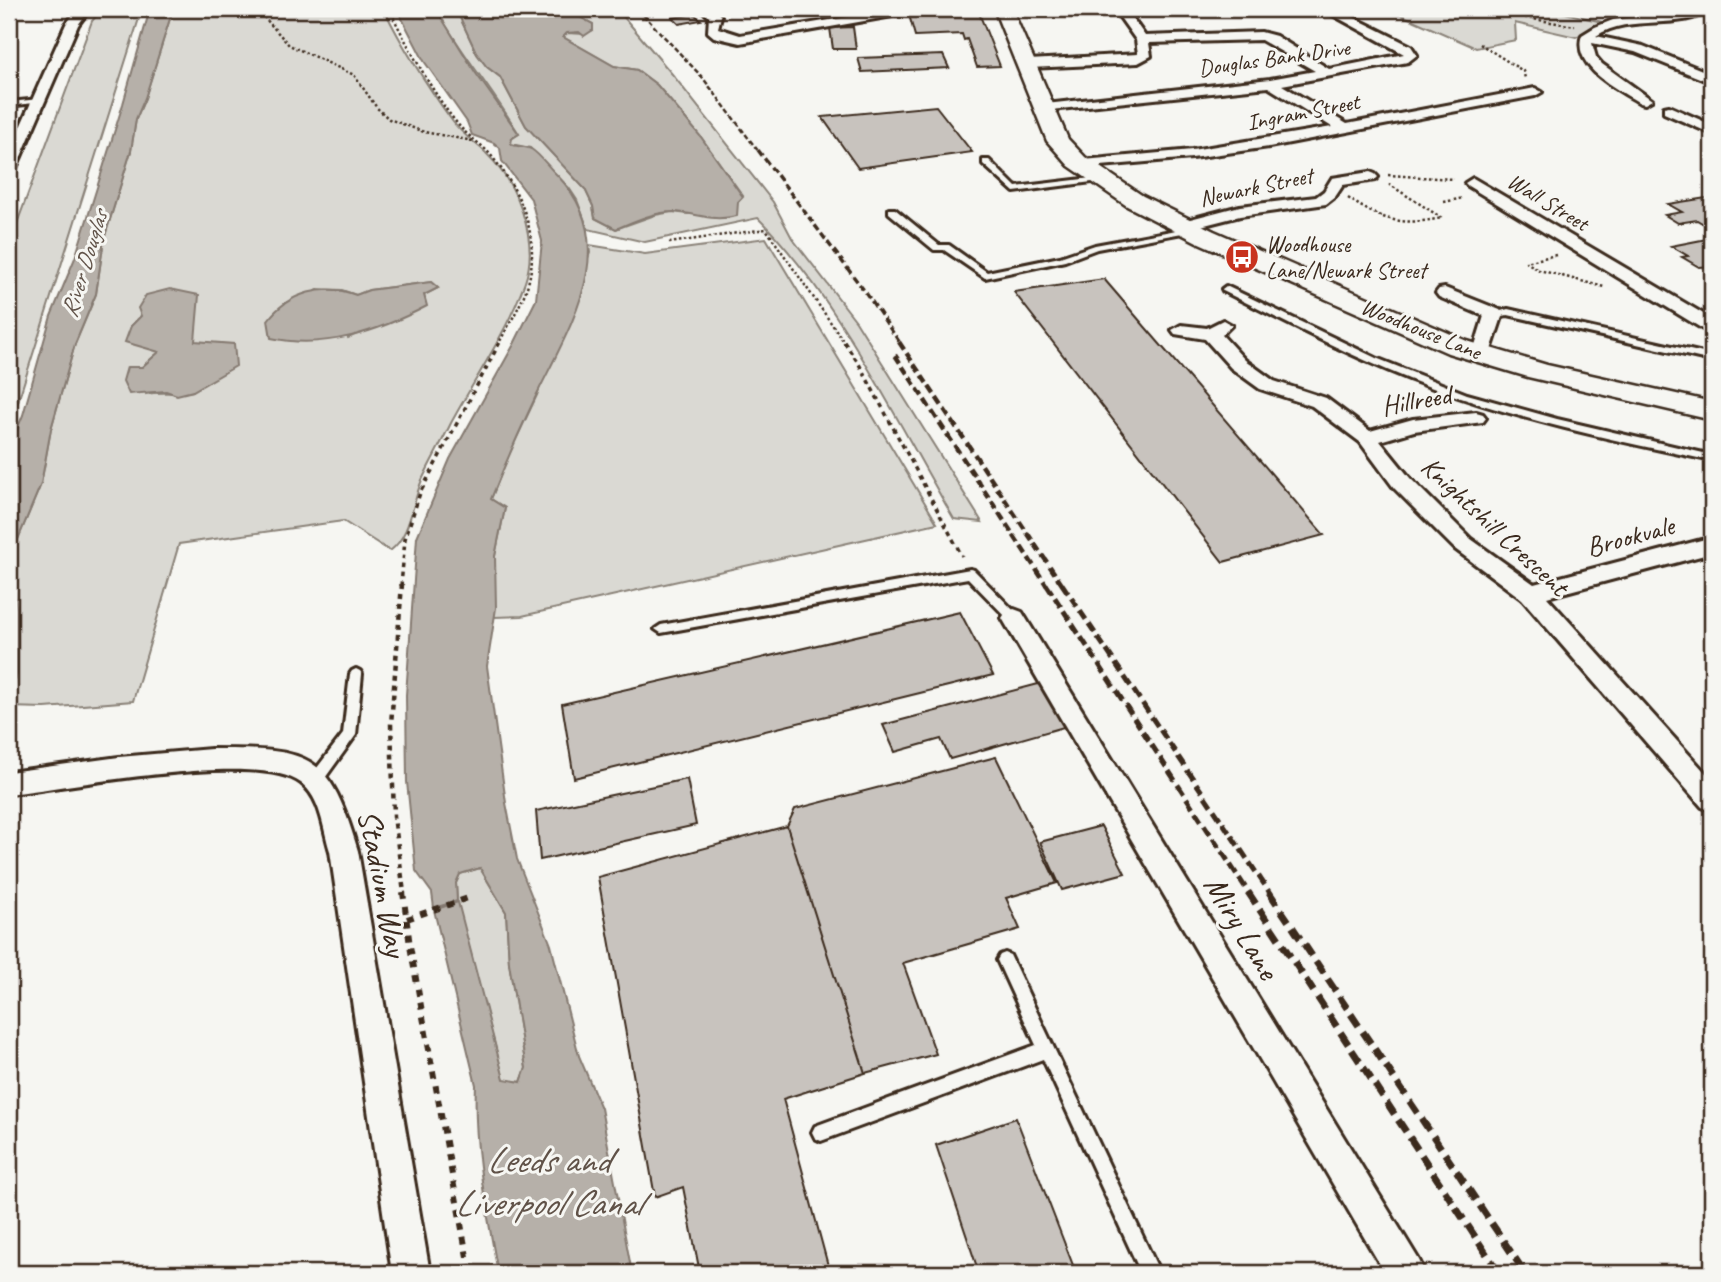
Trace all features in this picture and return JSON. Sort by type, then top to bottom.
[{"type":"main road","name":"Woodhouse Lane","points":[[1003,9],[1029,64],[1058,141],[1078,164],[1100,179],[1189,227],[1420,332],[1481,355],[1712,411]]},
{"type":"street","points":[[9,165],[40,101],[72,24],[84,9]]},
{"type":"street","points":[[707,9],[715,16],[712,29],[718,34],[740,39],[915,9]]},
{"type":"street","points":[[1029,64],[1138,59],[1145,56],[1142,40],[1120,9]]},
{"type":"street","name":"Douglas Bank Drive","points":[[1046,108],[1270,83],[1404,59],[1411,55],[1407,49],[1328,9]]},
{"type":"street","points":[[1645,100],[1621,85],[1589,57],[1585,45],[1590,34],[1638,19],[1691,15],[1705,9]]},
{"type":"street","points":[[1691,15],[1712,22]]},
{"type":"street","points":[[1590,34],[1639,49],[1706,75]]},
{"type":"street","points":[[1142,40],[1261,36],[1272,39],[1327,73]]},
{"type":"street","points":[[1270,83],[1343,127]]},
{"type":"street","points":[[1602,85],[1621,85]]},
{"type":"street","name":"Ingram Street","points":[[1078,164],[1192,155],[1269,143],[1535,92]]},
{"type":"street","points":[[1669,110],[1695,122],[1711,124]]},
{"type":"street","name":"Newark Street","points":[[1189,227],[1240,211],[1320,201],[1337,181],[1373,177]]},
{"type":"street","name":"Wall Street","points":[[1473,183],[1712,327]]},
{"type":"street","name":"Wall Street","points":[[1580,264],[1601,260]]},
{"type":"street","points":[[1445,293],[1494,314],[1481,355]]},
{"type":"street","name":"Knightshill Crescent","points":[[1181,330],[1218,329],[1238,364],[1267,385],[1319,402],[1367,438],[1402,483],[1463,544],[1530,593],[1712,799]]},
{"type":"street","name":"Hillreed","points":[[1367,438],[1413,425],[1476,418]]},
{"type":"street","name":"Brookvale","points":[[1530,593],[1705,547]]},
{"type":"street","name":"Miry Lane","points":[[1014,618],[1406,1273]]},
{"type":"street","points":[[9,783],[139,766],[243,758],[277,760],[308,773],[315,780]]},
{"type":"street","name":"Stadium Way","points":[[315,780],[326,793],[344,851],[411,1273]]},
{"type":"lane","points":[[9,104],[40,101]]},
{"type":"lane","points":[[986,162],[1014,190],[1100,179]]},
{"type":"lane","points":[[892,211],[937,248],[946,247],[985,275],[1189,227]]},
{"type":"lane","points":[[1226,289],[1359,354],[1463,396],[1507,410],[1712,458]]},
{"type":"lane","points":[[1494,314],[1508,312],[1712,358]]},
{"type":"lane","points":[[661,629],[970,573],[1014,618]]},
{"type":"lane","points":[[315,780],[349,735],[356,674]]},
{"type":"lane","points":[[1005,960],[1151,1273]]},
{"type":"lane","points":[[821,1132],[1045,1050]]},
{"type":"path","points":[[251,9],[271,22],[280,37],[289,45],[320,62],[349,71],[360,80],[382,115],[419,131],[474,141]]},
{"type":"path","points":[[389,9],[436,90],[466,135],[488,152],[520,197],[529,229],[529,281],[420,493],[405,539],[391,724],[394,816],[407,919],[470,1273]]},
{"type":"path","points":[[1515,16],[1590,34]]},
{"type":"path","points":[[1479,44],[1523,71],[1528,88],[1535,92]]},
{"type":"path","points":[[1373,177],[1436,176],[1473,183]]},
{"type":"path","points":[[1333,188],[1378,219],[1414,224],[1442,218],[1373,177]]},
{"type":"path","points":[[669,243],[766,229],[859,364],[970,573]]},
{"type":"path","points":[[407,919],[468,898]]},
{"type":"shaded area","points":[[102,9],[142,9],[9,430],[9,245],[92,21]]},
{"type":"shaded area","points":[[173,9],[384,9],[416,67],[453,122],[496,163],[506,178],[515,194],[527,230],[529,265],[518,301],[425,473],[407,528],[390,551],[343,521],[179,544],[133,701],[45,708],[9,707],[17,673],[13,551],[41,484],[51,429],[75,344],[96,294],[104,239],[131,151],[136,119]],"holes":[[[431,282],[438,288],[424,295],[426,306],[348,338],[318,289],[342,290],[356,295],[369,290]],[[141,316],[195,341],[193,391],[146,394],[142,367],[160,351],[131,326]]]},
{"type":"shaded area","points":[[436,9],[456,9],[477,54],[487,67],[500,77],[526,126],[585,189],[595,218],[616,229],[655,215],[672,212],[688,214],[738,202],[743,196],[701,137],[657,85],[637,70],[614,66],[563,37],[567,33],[584,34],[593,30],[593,24],[565,9],[617,9],[773,202],[792,238],[856,321],[982,522],[954,519],[840,323],[815,285],[758,218],[645,242],[588,229],[577,200],[569,188],[530,148],[511,144],[510,140],[519,134]]},
{"type":"shaded area","points":[[1388,9],[1549,9],[1602,22],[1576,37],[1515,23],[1516,40],[1476,48]]},
{"type":"shaded area","points":[[766,238],[937,523],[522,616],[494,617],[495,556],[505,508],[491,499],[537,395],[590,253],[589,245],[645,254]]},
{"type":"shaded area","points":[[480,868],[506,912],[509,963],[526,1068],[521,1082],[504,1080],[457,901],[456,883],[460,874]]},
{"type":"water","name":"River Douglas","points":[[150,9],[173,9],[136,119],[131,151],[104,239],[96,294],[75,344],[51,429],[41,484],[13,551],[17,673],[9,707],[9,449],[23,415],[51,316],[75,258]]},
{"type":"water","name":"Leeds and Liverpool Canal","points":[[397,9],[436,9],[475,72],[519,134],[512,138],[511,144],[534,151],[557,175],[577,201],[587,229],[589,257],[575,314],[491,499],[505,508],[495,556],[496,608],[487,666],[506,803],[517,859],[551,945],[579,1056],[601,1108],[632,1273],[498,1273],[479,1156],[476,1085],[434,910],[458,902],[504,1079],[521,1082],[526,1068],[509,963],[506,912],[480,868],[460,874],[456,883],[457,901],[434,908],[432,893],[416,871],[407,782],[406,695],[417,537],[450,459],[536,300],[542,241],[531,199],[502,161],[500,148],[472,135],[467,122],[424,61]]},
{"type":"water","points":[[456,9],[565,9],[593,24],[593,30],[584,36],[579,32],[567,33],[563,37],[614,66],[637,70],[657,85],[701,137],[743,197],[738,202],[737,216],[713,218],[668,212],[645,217],[616,229],[595,218],[585,189],[526,126],[500,77],[487,67],[477,54]]},
{"type":"water","points":[[431,282],[438,288],[424,295],[427,306],[371,330],[311,342],[271,338],[268,320],[286,303],[308,293],[332,290],[356,295],[369,290]]},
{"type":"water","points":[[170,289],[199,295],[195,341],[234,344],[236,366],[193,391],[177,395],[166,391],[129,394],[123,381],[127,367],[142,367],[159,352],[125,342],[131,326],[141,316],[138,308],[146,295]]},
{"type":"building","points":[[979,13],[1000,66],[977,67],[967,39],[964,40],[962,34],[915,36],[909,15]]},
{"type":"building","points":[[694,14],[701,20],[679,24],[673,18]]},
{"type":"building","points":[[853,27],[856,49],[833,49],[830,28]]},
{"type":"building","points":[[943,55],[949,68],[862,72],[858,58]]},
{"type":"building","points":[[936,106],[972,152],[858,168],[822,117]]},
{"type":"building","points":[[1706,198],[1712,201],[1712,229],[1697,220],[1678,223],[1665,215],[1682,212],[1668,204]]},
{"type":"building","points":[[1712,238],[1712,266],[1699,267],[1682,257],[1688,256],[1671,246]]},
{"type":"building","points":[[1104,279],[1324,535],[1223,562],[1014,292]]},
{"type":"building","points":[[960,612],[993,675],[574,778],[562,704]]},
{"type":"building","points":[[1046,682],[1071,725],[950,759],[941,739],[895,752],[883,725]]},
{"type":"building","points":[[996,757],[1057,883],[1006,898],[1020,929],[903,963],[936,1054],[865,1073],[787,826],[795,809]]},
{"type":"building","points":[[687,779],[696,825],[540,860],[536,811]]},
{"type":"building","points":[[787,826],[865,1073],[783,1099],[830,1273],[700,1273],[683,1187],[655,1197],[598,877]]},
{"type":"building","points":[[1101,826],[1125,873],[1062,890],[1040,842]]},
{"type":"building","points":[[1016,1118],[1076,1273],[979,1273],[936,1145]]},
{"type":"railway","points":[[638,9],[703,78],[759,152]]},
{"type":"railway","points":[[758,150],[866,293],[900,343]]},
{"type":"railway","points":[[899,342],[1063,586]]},
{"type":"railway","points":[[895,355],[1047,586]]},
{"type":"railway","points":[[1046,584],[1249,893]]},
{"type":"railway","points":[[1062,584],[1270,893]]},
{"type":"railway","points":[[1248,892],[1499,1273]]},
{"type":"railway","points":[[1269,892],[1525,1273]]},
{"type":"place","name":"Woodhouse Lane/Newark Street","points":[[1242,257]]}]
